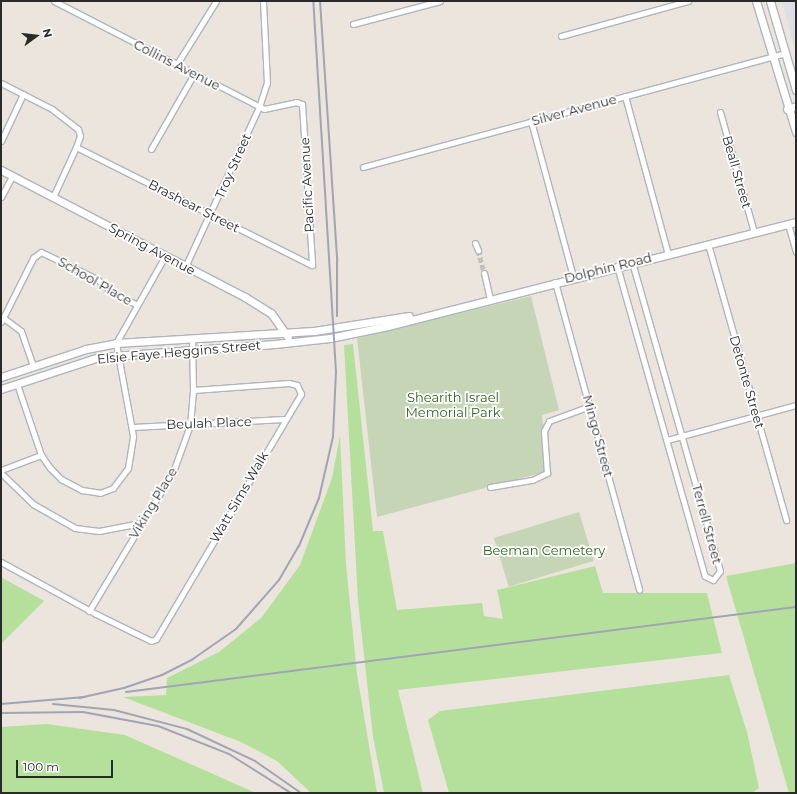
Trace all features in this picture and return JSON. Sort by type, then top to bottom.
[{"type":"main road","points":[[756,1],[787,109],[796,132]]},
{"type":"main road","points":[[770,1],[796,90]]},
{"type":"main road","points":[[787,109],[796,106]]},
{"type":"main road","name":"Spring Avenue","points":[[1,170],[264,309],[287,333],[290,343]]},
{"type":"main road","name":"Dolphin Road","points":[[290,343],[335,337],[796,222]]},
{"type":"main road","name":"Dolphin Road","points":[[287,333],[421,316]]},
{"type":"main road","name":"Elsie Faye Heggins Street","points":[[1,377],[86,349],[116,343],[287,333]]},
{"type":"main road","name":"Elsie Faye Heggins Street","points":[[1,389],[90,359],[117,354],[290,343]]},
{"type":"street","name":"Collins Avenue","points":[[54,1],[266,110],[296,102],[302,106]]},
{"type":"street","points":[[177,64],[216,1]]},
{"type":"street","name":"Troy Street","points":[[186,267],[212,214],[259,107],[268,79],[263,1]]},
{"type":"street","points":[[353,24],[440,1]]},
{"type":"street","points":[[562,36],[688,1]]},
{"type":"street","name":"Silver Avenue","points":[[363,166],[785,53]]},
{"type":"street","points":[[151,149],[194,74]]},
{"type":"street","points":[[1,82],[52,109],[78,129],[80,136],[76,147],[53,197]]},
{"type":"street","points":[[1,141],[23,94]]},
{"type":"street","points":[[625,96],[668,254]]},
{"type":"street","name":"Pacific Avenue","points":[[302,106],[312,264]]},
{"type":"street","name":"Beall Street","points":[[720,112],[754,232]]},
{"type":"street","points":[[531,121],[573,277]]},
{"type":"street","name":"Brashear Street","points":[[76,147],[312,264]]},
{"type":"street","points":[[1,197],[12,176]]},
{"type":"street","points":[[788,224],[796,252]]},
{"type":"street","points":[[475,243],[478,250]]},
{"type":"street","name":"Detonte Street","points":[[708,244],[786,520]]},
{"type":"street","name":"School Place","points":[[3,320],[6,310],[33,258],[41,252],[97,279],[110,291],[138,305]]},
{"type":"street","points":[[17,384],[41,455],[61,479],[71,485],[90,492],[107,491],[121,480],[128,468],[133,427],[117,354],[116,343],[165,256]]},
{"type":"street","name":"Terrell Street","points":[[617,266],[705,576],[713,580],[720,570],[632,262]]},
{"type":"street","points":[[484,274],[490,298]]},
{"type":"street","name":"Mingo Street","points":[[555,282],[639,590]]},
{"type":"street","points":[[3,320],[21,331],[33,366]]},
{"type":"street","name":"Viking Place","points":[[91,612],[140,523],[173,472],[190,425],[193,390],[192,338]]},
{"type":"street","name":"Watt Sims Walk","points":[[91,612],[151,641],[156,638],[284,419],[301,394],[294,383],[193,390]]},
{"type":"street","points":[[667,440],[683,437],[796,405]]},
{"type":"street","points":[[490,487],[532,480],[547,473],[544,431],[549,421],[590,406]]},
{"type":"street","name":"Beulah Place","points":[[133,427],[284,419]]},
{"type":"street","points":[[41,455],[1,472],[33,504],[70,526],[99,531],[140,523]]},
{"type":"street","points":[[1,562],[91,612]]},
{"type":"shaded area","points":[[782,1],[796,1],[796,54]]},
{"type":"green space","name":"Shearith Israel Memorial Park","points":[[531,296],[559,410],[542,415],[548,471],[377,517],[357,338]]},
{"type":"green space","points":[[353,344],[373,531],[383,531],[397,610],[482,603],[484,616],[503,619],[497,590],[595,566],[603,593],[707,593],[722,653],[398,690],[423,793],[384,793],[373,737],[358,601],[344,345]]},
{"type":"green space","points":[[340,435],[346,564],[357,674],[377,793],[311,793],[277,761],[241,742],[123,697],[166,695],[167,678],[219,652],[262,617],[300,565],[332,478]]},
{"type":"green space","name":"Beeman Cemetery","points":[[579,512],[594,561],[509,587],[494,538]]},
{"type":"green space","points":[[796,563],[796,793],[789,793],[726,576]]},
{"type":"green space","points":[[1,577],[44,601],[1,644]]},
{"type":"green space","points":[[729,675],[747,732],[759,788],[752,793],[449,793],[428,720],[440,711]]},
{"type":"green space","points":[[47,724],[125,735],[256,793],[1,793],[1,727]]},
{"type":"tunnel","points":[[478,250],[484,273]]},
{"type":"railway","points":[[79,698],[124,688],[162,675],[193,659],[236,629],[279,580],[299,546],[319,498],[333,437],[336,372],[313,1]]},
{"type":"railway","points":[[320,1],[337,260],[337,316]]},
{"type":"railway","points":[[126,692],[796,607]]},
{"type":"railway","points":[[1,704],[85,697]]},
{"type":"railway","points":[[53,704],[114,710],[187,729],[255,761],[301,793]]},
{"type":"railway","points":[[1,713],[83,712],[158,726],[229,754],[291,793]]}]
